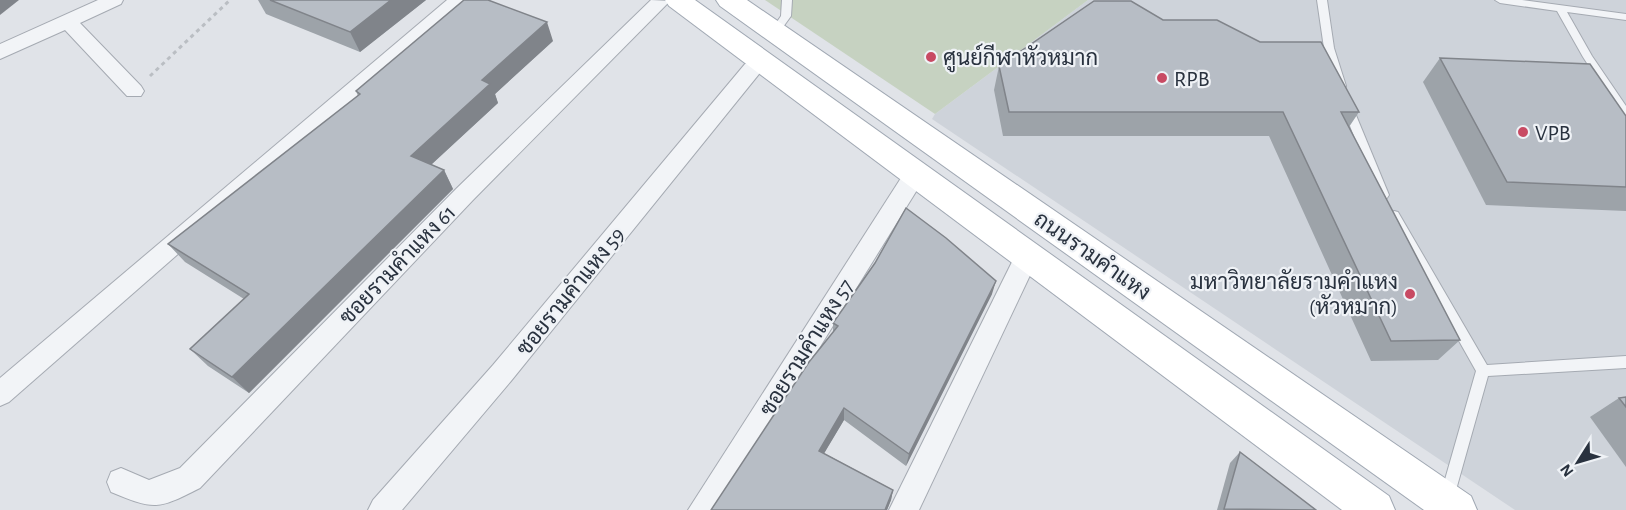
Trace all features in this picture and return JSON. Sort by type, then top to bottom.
[{"type":"main road","name":"ถนนรามคำแหง","points":[[666,0],[1376,510]]},
{"type":"main road","points":[[666,0],[752,69],[1345,510]]},
{"type":"main road","name":"ถนนรามคำแหง","points":[[711,0],[1443,507]]},
{"type":"main road","name":"ถนนรามคำแหง","points":[[729,0],[781,16],[1443,507]]},
{"type":"street","points":[[0,52],[114,0]]},
{"type":"street","points":[[0,394],[459,0]]},
{"type":"street","name":"ซอยรามคำแหง 61","points":[[121,482],[149,494],[169,489],[190,478],[465,194],[666,0]]},
{"type":"street","points":[[67,21],[134,91]]},
{"type":"street","name":"ซอยรามคำแหง 59","points":[[383,510],[502,373],[752,69]]},
{"type":"street","name":"ซอยรามคำแหง 57","points":[[703,510],[909,184]]},
{"type":"street","points":[[903,510],[1021,269]]},
{"type":"lane","points":[[1322,0],[1332,58],[1348,110],[1380,188],[1483,371],[1443,507]]},
{"type":"lane","points":[[1500,0],[1626,18]]},
{"type":"lane","points":[[1581,0],[1586,12]]},
{"type":"lane","points":[[1560,8],[1588,57],[1626,114]]},
{"type":"lane","points":[[1483,371],[1626,362]]},
{"type":"path","points":[[134,91],[230,0]]},
{"type":"shaded area","name":"มหาวิทยาลัยรามคำแหง (หัวหมาก)","points":[[1088,0],[1626,0],[1626,510],[1515,510],[932,119],[935,114]]},
{"type":"green space","name":"ศูนย์กีฬาหัวหมาก","points":[[765,0],[1088,0],[935,114]]},
{"type":"building","points":[[270,0],[391,0],[350,32]]},
{"type":"building","points":[[464,0],[488,0],[547,22],[482,80],[490,84],[411,156],[444,170],[232,377],[190,349],[249,294],[168,244],[360,94],[356,91]]},
{"type":"building","points":[[1094,1],[1131,1],[1163,20],[1217,20],[1260,42],[1321,42],[1359,112],[1341,112],[1460,340],[1391,341],[1283,112],[1009,112],[999,66]]},
{"type":"building","name":"VPB","points":[[1440,58],[1590,64],[1626,116],[1626,187],[1507,182]]},
{"type":"building","points":[[906,208],[946,238],[996,281],[909,454],[844,408],[819,451],[893,490],[885,510],[711,510],[809,362],[838,326],[833,323],[875,263]]},
{"type":"building","points":[[1626,397],[1626,407],[1619,398]]},
{"type":"building","points":[[1240,452],[1316,510],[1224,509]]},
{"type":"place","name":"ศูนย์กีฬาหัวหมาก","points":[[931,57]]},
{"type":"place","name":"RPB","points":[[1162,78]]},
{"type":"place","name":"VPB","points":[[1523,132]]},
{"type":"place","name":"มหาวิทยาลัยรามคำแหง (หัวหมาก)","points":[[1410,294]]}]
